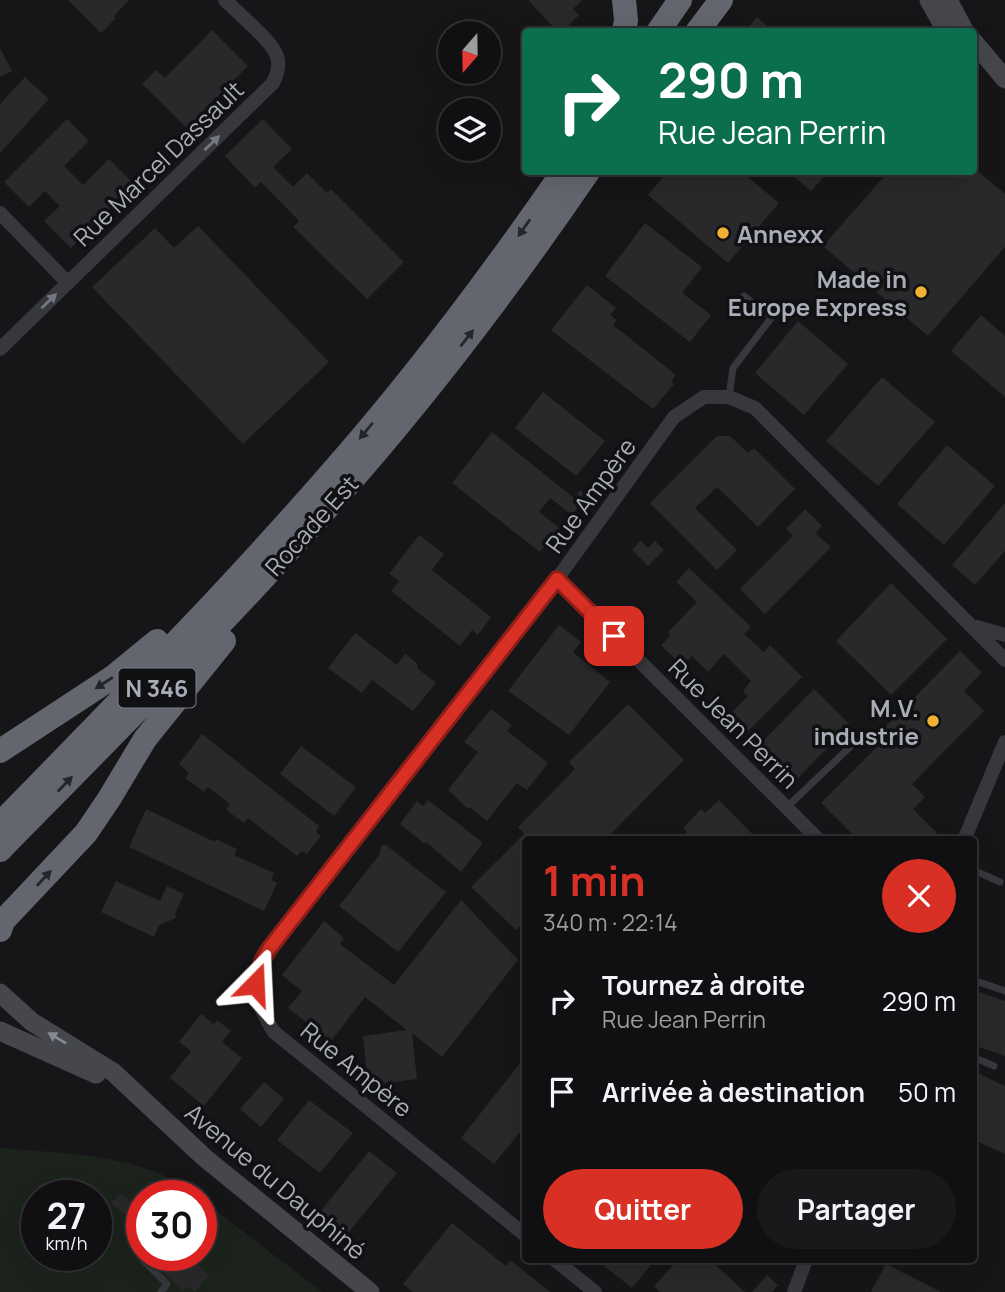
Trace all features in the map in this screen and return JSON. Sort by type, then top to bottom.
[{"type":"highway","points":[[624,0],[625,28]]},
{"type":"highway","points":[[661,28],[680,0]]},
{"type":"highway","points":[[685,28],[705,0]]},
{"type":"highway","points":[[700,28],[721,0]]},
{"type":"highway","name":"Rocade Est","points":[[0,824],[263,550],[333,471],[446,334],[562,175]]},
{"type":"highway","name":"Rocade Est","points":[[0,850],[313,524],[448,363],[586,175]]},
{"type":"highway","points":[[0,930],[3,921],[86,832],[145,739],[184,688],[305,547],[313,524]]},
{"type":"highway","points":[[0,751],[113,677],[143,654],[245,556],[263,550]]},
{"type":"main road","points":[[929,0],[945,28]]},
{"type":"main road","points":[[948,0],[963,28]]},
{"type":"main road","points":[[977,46],[1005,79]]},
{"type":"main road","points":[[977,66],[1005,89]]},
{"type":"main road","name":"Avenue du Dauphiné","points":[[0,993],[32,1022],[113,1072],[205,1158],[370,1292]]},
{"type":"main road","name":"Avenue du Dauphiné","points":[[0,1031],[110,1080],[151,1107]]},
{"type":"street","name":"Rue Marcel Dassault","points":[[0,349],[273,83],[278,74],[275,51],[225,0]]},
{"type":"street","points":[[0,214],[68,283]]},
{"type":"street","name":"Rue Ampère","points":[[522,1233],[274,1032],[257,1003],[255,984],[263,959],[276,939],[557,579],[674,417],[704,397],[729,397]]},
{"type":"street","points":[[729,397],[755,408],[1005,660]]},
{"type":"street","name":"Rue Jean Perrin","points":[[557,579],[815,836]]},
{"type":"street","points":[[972,624],[988,632],[1005,635]]},
{"type":"street","points":[[966,836],[1004,746]]},
{"type":"street","points":[[559,1263],[595,1292]]},
{"type":"street","points":[[794,1292],[805,1263]]},
{"type":"lane","points":[[729,397],[733,368],[772,317],[744,296]]},
{"type":"lane","points":[[787,808],[852,745]]},
{"type":"lane","points":[[977,872],[1000,882]]},
{"type":"lane","points":[[977,981],[1005,991]]},
{"type":"lane","points":[[977,1059],[994,1066]]},
{"type":"lane","points":[[154,1271],[167,1284],[161,1292]]},
{"type":"shaded area","points":[[0,1148],[102,1158],[128,1163],[173,1180],[126,1180],[126,1271],[217,1271],[217,1211],[322,1292],[0,1292]]},
{"type":"building","points":[[68,0],[129,0],[101,33]]},
{"type":"building","points":[[528,0],[582,0],[573,9],[579,15],[566,28],[554,28]]},
{"type":"building","points":[[757,17],[769,28],[748,28]]},
{"type":"building","points":[[212,30],[248,66],[201,113],[204,116],[190,131],[142,84],[156,70],[165,78]]},
{"type":"building","points":[[0,48],[12,71],[0,77]]},
{"type":"building","points":[[25,77],[49,99],[0,153],[0,104]]},
{"type":"building","points":[[67,119],[89,141],[64,166],[83,185],[109,159],[134,184],[71,248],[44,221],[60,206],[45,191],[29,207],[4,182]]},
{"type":"building","points":[[263,119],[292,149],[273,167],[293,187],[307,173],[327,193],[331,189],[404,262],[367,299],[293,227],[299,221],[261,182],[255,188],[225,156]]},
{"type":"building","name":"Made in Europe Express","points":[[979,172],[1005,194],[1005,247],[928,336],[823,246],[885,175],[977,175]]},
{"type":"building","name":"Annexx","points":[[665,175],[746,175],[779,203],[728,263],[648,195]]},
{"type":"building","points":[[792,175],[825,175],[811,191]]},
{"type":"building","points":[[645,223],[702,267],[682,293],[711,315],[690,342],[605,276]]},
{"type":"building","points":[[198,226],[329,362],[243,444],[92,287],[155,228],[174,248]]},
{"type":"building","points":[[587,285],[616,308],[610,315],[617,320],[613,325],[676,375],[671,382],[674,384],[653,409],[551,330]]},
{"type":"building","points":[[981,315],[1005,336],[1005,397],[951,351]]},
{"type":"building","points":[[798,321],[848,364],[804,415],[755,373]]},
{"type":"building","points":[[882,377],[935,422],[878,486],[826,441]]},
{"type":"building","points":[[543,392],[605,441],[576,476],[515,428]]},
{"type":"building","points":[[492,432],[574,498],[580,490],[587,496],[572,515],[550,498],[539,512],[560,528],[540,552],[452,483]]},
{"type":"building","points":[[717,436],[730,436],[748,453],[754,448],[795,489],[758,527],[717,487],[695,508],[737,550],[717,570],[650,503]]},
{"type":"building","points":[[947,445],[995,486],[944,545],[897,504]]},
{"type":"building","points":[[1005,503],[1005,551],[975,585],[952,565]]},
{"type":"building","points":[[805,509],[822,526],[815,533],[831,547],[765,614],[740,589],[793,536],[786,529]]},
{"type":"building","points":[[419,535],[444,554],[432,570],[491,617],[478,635],[472,630],[460,646],[391,591],[399,581],[389,574]]},
{"type":"building","points":[[641,540],[648,548],[655,541],[664,550],[648,566],[632,550]]},
{"type":"building","points":[[689,568],[751,627],[744,634],[764,652],[770,645],[802,677],[748,731],[730,714],[748,696],[743,691],[751,681],[724,654],[708,672],[692,656],[682,666],[661,645],[671,635],[668,632],[697,602],[676,582]]},
{"type":"building","points":[[891,583],[947,639],[891,695],[836,641]]},
{"type":"building","points":[[559,625],[581,642],[573,652],[610,682],[569,735],[508,691]]},
{"type":"building","points":[[355,633],[397,665],[405,654],[436,683],[413,711],[372,680],[362,693],[328,668]]},
{"type":"building","points":[[960,651],[982,672],[964,691],[984,711],[912,784],[925,797],[913,809],[937,833],[934,836],[854,836],[821,803],[887,737],[881,731]]},
{"type":"building","points":[[814,689],[850,725],[797,779],[760,744]]},
{"type":"building","points":[[628,704],[684,760],[609,836],[522,836],[524,834],[518,827],[575,769],[569,762]]},
{"type":"building","points":[[491,709],[512,725],[507,731],[548,763],[527,790],[517,783],[487,821],[470,807],[468,809],[448,790],[478,752],[464,742]]},
{"type":"building","points":[[202,734],[319,826],[316,832],[321,836],[307,854],[302,851],[297,856],[248,818],[244,823],[226,810],[230,804],[208,787],[204,792],[185,778],[189,773],[179,764]]},
{"type":"building","points":[[301,746],[356,787],[334,816],[280,774]]},
{"type":"building","points":[[428,800],[483,843],[461,872],[400,824],[417,801],[423,806]]},
{"type":"building","points":[[719,800],[754,836],[683,836],[687,832],[683,828],[701,809],[705,813]]},
{"type":"building","points":[[146,809],[215,842],[216,839],[237,849],[234,855],[274,873],[271,880],[277,883],[264,911],[129,847]]},
{"type":"building","points":[[522,836],[522,924],[516,930],[471,887]]},
{"type":"building","points":[[381,845],[386,845],[446,892],[398,952],[339,906],[380,854]]},
{"type":"building","points":[[116,881],[160,901],[167,886],[184,894],[175,914],[176,918],[159,925],[154,937],[101,912]]},
{"type":"building","points":[[461,900],[518,960],[442,1057],[412,1033],[417,1079],[378,1084],[367,1074],[363,1036],[407,1030],[365,997],[331,1041],[288,1008],[302,991],[282,975],[324,921],[344,938],[340,944],[394,985]]},
{"type":"building","points":[[977,991],[1005,1001],[1005,1056],[977,1046]]},
{"type":"building","points":[[201,1014],[214,1024],[217,1020],[231,1031],[222,1042],[242,1058],[204,1106],[170,1078],[191,1051],[179,1042]]},
{"type":"building","points":[[522,1061],[522,1130],[494,1164],[461,1138]]},
{"type":"building","points":[[977,1073],[1005,1086],[1005,1154],[977,1141]]},
{"type":"building","points":[[264,1082],[284,1099],[261,1127],[240,1109]]},
{"type":"building","points":[[309,1100],[353,1133],[320,1173],[277,1140]]},
{"type":"building","points":[[369,1151],[397,1173],[343,1239],[316,1217]]},
{"type":"building","points":[[120,1193],[126,1198],[126,1216],[112,1204]]},
{"type":"building","points":[[452,1223],[506,1266],[510,1260],[550,1292],[413,1292],[403,1284]]},
{"type":"building","points":[[606,1263],[653,1263],[632,1288],[604,1266]]},
{"type":"building","points":[[675,1263],[713,1263],[745,1292],[660,1292],[654,1286]]},
{"type":"building","points":[[886,1264],[941,1292],[871,1292]]},
{"type":"building","points":[[161,1271],[205,1271],[209,1275],[195,1292],[187,1286],[183,1291]]},
{"type":"building","points":[[767,1275],[778,1285],[772,1292],[752,1292]]},
{"type":"place","name":"Annexx","points":[[723,233]]},
{"type":"place","name":"Made in Europe Express","points":[[921,292]]},
{"type":"place","name":"M.V. industrie","points":[[933,721]]},
{"type":"route","points":[[255,984],[263,959],[304,902],[557,579],[614,636]]}]
